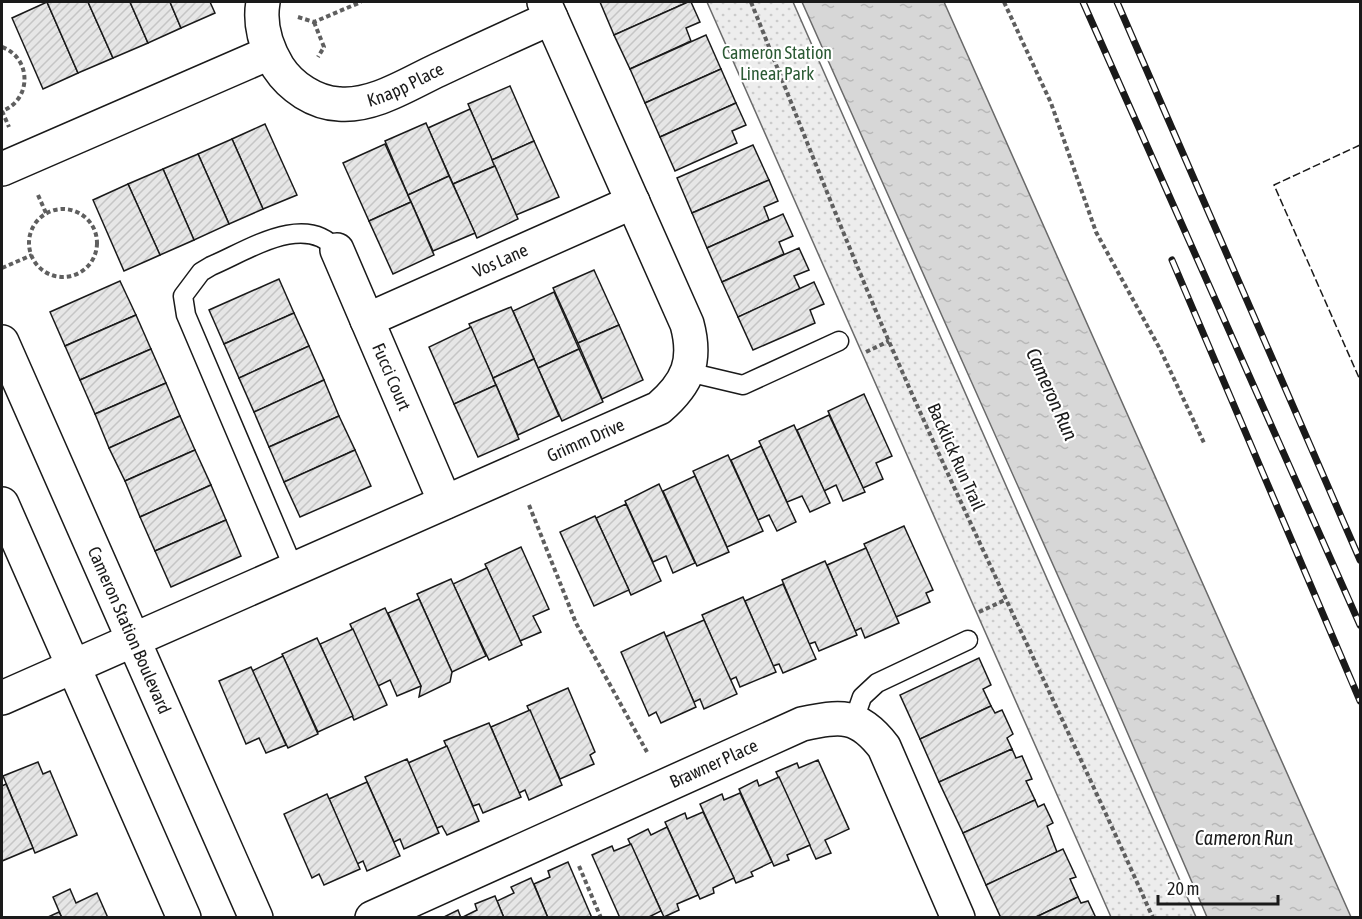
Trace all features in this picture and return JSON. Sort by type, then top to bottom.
[{"type":"street","name":"Knapp Place","points":[[262,4],[263,30],[269,53],[283,74],[299,89],[328,103],[353,104],[377,98],[548,10]]},
{"type":"street","name":"Grimm Drive","points":[[2,698],[659,408],[672,398],[688,372],[692,357],[687,324],[548,10]]},
{"type":"street","points":[[2,169],[269,53]]},
{"type":"street","name":"Vos Lane","points":[[367,320],[633,202]]},
{"type":"street","name":"Fucci Court","points":[[337,250],[445,502]]},
{"type":"street","name":"Cameron Station Boulevard","points":[[2,342],[256,918]]},
{"type":"street","points":[[2,504],[87,660],[184,918]]},
{"type":"street","name":"Brawner Place","points":[[372,918],[802,724],[828,718],[854,720]]},
{"type":"street","points":[[854,720],[870,729],[884,747],[958,918]]},
{"type":"lane","points":[[294,569],[186,315],[183,296],[201,272],[211,266],[293,233],[315,234],[332,243],[337,250]]},
{"type":"lane","points":[[688,372],[742,385],[839,341]]},
{"type":"lane","points":[[854,720],[862,697],[877,683],[968,640]]},
{"type":"path","points":[[262,4],[314,22],[361,2]]},
{"type":"path","name":"Backlick Run Trail","points":[[751,2],[881,323],[1005,600],[1074,741],[1153,918]]},
{"type":"path","points":[[1004,2],[1051,103],[1096,232],[1160,349],[1204,445]]},
{"type":"path","points":[[2,47],[10,51],[22,64],[25,77],[20,97],[2,111]]},
{"type":"path","points":[[62,209],[74,211],[82,214],[93,227],[96,248],[92,261],[74,275],[61,277],[50,274],[39,267],[32,255],[30,244],[32,230],[39,219],[49,212],[62,209]]},
{"type":"path","points":[[2,268],[32,255]]},
{"type":"path","points":[[516,471],[576,623],[665,785]]},
{"type":"path","points":[[976,613],[1005,600]]},
{"type":"path","points":[[564,831],[601,918]]},
{"type":"green space","name":"Cameron Station Linear Park","points":[[707,2],[793,2],[1196,917],[1111,917]]},
{"type":"water","name":"Cameron Run","points":[[802,2],[944,2],[1351,917],[1207,917],[1112,697]]},
{"type":"building","points":[[47,2],[78,73],[43,89],[12,18]]},
{"type":"building","points":[[47,2],[88,2],[113,58],[78,73]]},
{"type":"building","points":[[88,2],[130,2],[148,43],[113,58]]},
{"type":"building","points":[[130,2],[170,2],[181,28],[148,43]]},
{"type":"building","points":[[170,2],[210,2],[215,13],[181,28]]},
{"type":"building","points":[[600,2],[688,2],[614,35]]},
{"type":"building","points":[[691,2],[700,22],[686,28],[691,41],[630,69],[614,35]]},
{"type":"building","points":[[706,35],[721,69],[645,103],[630,69]]},
{"type":"building","points":[[721,69],[736,103],[660,137],[645,103]]},
{"type":"building","points":[[510,86],[534,141],[492,160],[468,104]]},
{"type":"building","points":[[736,103],[746,125],[732,131],[737,143],[675,171],[660,137]]},
{"type":"building","points":[[470,109],[495,166],[453,184],[428,128]]},
{"type":"building","points":[[426,123],[449,176],[408,195],[385,141]]},
{"type":"building","points":[[265,124],[297,195],[263,209],[232,139]]},
{"type":"building","points":[[232,139],[263,209],[229,224],[198,154]]},
{"type":"building","points":[[534,141],[559,197],[516,215],[492,160]]},
{"type":"building","points":[[385,144],[411,202],[369,221],[343,163]]},
{"type":"building","points":[[753,145],[769,180],[692,213],[677,178]]},
{"type":"building","points":[[198,154],[229,224],[194,240],[163,169]]},
{"type":"building","points":[[495,166],[518,219],[477,238],[453,184]]},
{"type":"building","points":[[163,169],[194,240],[160,255],[128,184]]},
{"type":"building","points":[[449,176],[475,233],[433,251],[408,195]]},
{"type":"building","points":[[769,180],[778,201],[764,207],[769,220],[707,248],[692,213]]},
{"type":"building","points":[[128,184],[160,255],[124,271],[93,200]]},
{"type":"building","points":[[411,202],[434,255],[393,274],[369,221]]},
{"type":"building","points":[[783,214],[793,236],[779,242],[784,254],[722,282],[707,248]]},
{"type":"building","points":[[799,248],[809,270],[794,276],[800,289],[738,317],[722,282]]},
{"type":"building","points":[[594,270],[619,325],[578,343],[553,288]]},
{"type":"building","points":[[279,279],[294,313],[224,344],[209,310]]},
{"type":"building","points":[[120,281],[136,315],[65,346],[50,312]]},
{"type":"building","points":[[814,282],[824,304],[810,310],[815,323],[753,350],[738,317]]},
{"type":"building","points":[[554,292],[579,349],[538,368],[513,311]]},
{"type":"building","points":[[511,307],[534,359],[493,378],[469,324]]},
{"type":"building","points":[[294,313],[309,346],[239,378],[224,344]]},
{"type":"building","points":[[136,315],[151,349],[80,380],[65,346]]},
{"type":"building","points":[[619,325],[643,380],[602,399],[578,343]]},
{"type":"building","points":[[471,327],[496,385],[454,404],[429,347]]},
{"type":"building","points":[[309,346],[324,380],[254,412],[239,378]]},
{"type":"building","points":[[151,349],[166,383],[95,414],[80,380]]},
{"type":"building","points":[[579,349],[603,402],[562,421],[538,368]]},
{"type":"building","points":[[534,359],[559,416],[518,435],[493,378]]},
{"type":"building","points":[[324,380],[339,416],[269,447],[254,412]]},
{"type":"building","points":[[166,383],[180,416],[109,448],[95,414]]},
{"type":"building","points":[[496,385],[519,439],[478,457],[454,404]]},
{"type":"building","points":[[864,394],[892,456],[876,463],[883,479],[863,488],[828,411]]},
{"type":"building","points":[[829,415],[865,492],[843,501],[836,485],[824,491],[797,430]]},
{"type":"building","points":[[180,416],[195,450],[125,481],[109,448]]},
{"type":"building","points":[[339,416],[355,450],[284,482],[269,447]]},
{"type":"building","points":[[794,425],[830,503],[810,512],[802,496],[787,502],[759,441]]},
{"type":"building","points":[[761,446],[796,522],[777,531],[769,515],[758,520],[731,460]]},
{"type":"building","points":[[195,450],[211,485],[140,517],[125,481]]},
{"type":"building","points":[[355,450],[371,486],[300,517],[284,482]]},
{"type":"building","points":[[728,455],[763,531],[727,547],[693,471]]},
{"type":"building","points":[[695,476],[729,552],[697,566],[663,491]]},
{"type":"building","points":[[659,484],[695,563],[673,573],[666,556],[653,562],[625,501]]},
{"type":"building","points":[[211,485],[226,520],[155,551],[140,517]]},
{"type":"building","points":[[626,504],[661,581],[631,595],[596,518]]},
{"type":"building","points":[[595,516],[629,590],[594,606],[560,532]]},
{"type":"building","points":[[226,520],[241,556],[171,587],[155,551]]},
{"type":"building","points":[[904,526],[933,590],[926,593],[930,602],[896,617],[864,544]]},
{"type":"building","points":[[521,547],[549,609],[533,616],[541,632],[520,641],[485,564]]},
{"type":"building","points":[[866,548],[899,623],[865,638],[861,628],[855,631],[827,565]]},
{"type":"building","points":[[825,561],[857,635],[819,651],[815,642],[809,644],[782,580]]},
{"type":"building","points":[[487,568],[522,645],[489,660],[453,584]]},
{"type":"building","points":[[451,579],[486,656],[452,672],[417,594]]},
{"type":"building","points":[[783,584],[816,659],[783,673],[779,664],[773,666],[745,601]]},
{"type":"building","points":[[743,597],[776,672],[740,687],[736,677],[730,680],[702,615]]},
{"type":"building","points":[[419,599],[452,672],[450,682],[419,697],[421,686],[388,613]]},
{"type":"building","points":[[385,608],[421,686],[397,696],[390,680],[378,686],[350,624]]},
{"type":"building","points":[[704,620],[737,694],[704,709],[700,699],[694,702],[665,637]]},
{"type":"building","points":[[353,629],[387,705],[354,720],[320,644]]},
{"type":"building","points":[[664,632],[696,707],[661,723],[656,712],[649,716],[621,652]]},
{"type":"building","points":[[317,638],[353,716],[318,732],[282,654]]},
{"type":"building","points":[[283,656],[318,734],[288,748],[252,671]]},
{"type":"building","points":[[979,658],[991,685],[983,689],[991,706],[920,739],[900,695]]},
{"type":"building","points":[[251,667],[286,745],[266,753],[259,738],[246,744],[219,681]]},
{"type":"building","points":[[568,688],[595,752],[590,755],[594,764],[560,779],[527,706]]},
{"type":"building","points":[[991,706],[995,713],[1002,710],[1013,734],[1007,738],[1012,749],[939,782],[920,739]]},
{"type":"building","points":[[530,710],[562,785],[529,800],[525,790],[519,793],[491,727]]},
{"type":"building","points":[[489,723],[521,797],[483,813],[479,804],[473,806],[444,741]]},
{"type":"building","points":[[447,746],[479,821],[447,835],[442,826],[437,828],[408,763]]},
{"type":"building","points":[[1012,749],[1016,758],[1022,756],[1032,779],[1026,781],[1035,800],[963,833],[939,782]]},
{"type":"building","points":[[407,759],[439,833],[404,849],[400,839],[394,842],[365,777]]},
{"type":"building","points":[[818,760],[849,829],[825,840],[831,853],[816,859],[776,772],[797,763],[799,768]]},
{"type":"building","points":[[38,762],[43,774],[50,771],[77,835],[35,853],[3,776]]},
{"type":"building","points":[[779,777],[810,845],[787,855],[789,860],[774,866],[739,789],[757,780],[759,786]]},
{"type":"building","points":[[367,782],[400,856],[367,871],[363,861],[357,864],[329,799]]},
{"type":"building","points":[[6,784],[33,848],[2,861],[2,786]]},
{"type":"building","points":[[740,793],[772,862],[751,872],[753,876],[736,883],[700,804],[722,794],[724,800]]},
{"type":"building","points":[[327,794],[360,869],[324,885],[319,874],[312,878],[284,814]]},
{"type":"building","points":[[1035,800],[1038,807],[1044,804],[1053,823],[1047,826],[1057,852],[986,885],[963,833]]},
{"type":"building","points":[[703,812],[734,878],[713,888],[714,893],[700,899],[665,822],[685,813],[687,819]]},
{"type":"building","points":[[667,827],[698,895],[677,904],[679,910],[664,917],[628,839],[648,829],[651,835]]},
{"type":"building","points":[[631,844],[661,911],[647,918],[620,918],[592,855],[612,846],[614,851]]},
{"type":"building","points":[[1063,849],[1076,877],[1070,879],[1078,897],[1034,918],[1001,918],[986,885]]},
{"type":"building","points":[[568,862],[592,918],[548,918],[534,884],[550,877],[548,871]]},
{"type":"building","points":[[531,878],[548,918],[504,918],[497,901],[514,893],[511,887]]},
{"type":"building","points":[[70,889],[76,903],[97,893],[108,918],[62,918],[53,897]]},
{"type":"building","points":[[495,896],[504,918],[461,918],[477,910],[475,904]]},
{"type":"building","points":[[1078,897],[1081,903],[1088,901],[1096,918],[1034,918]]},
{"type":"building","points":[[458,910],[461,918],[442,918]]},
{"type":"building","points":[[59,912],[62,918],[46,918]]},
{"type":"railway","points":[[1083,2],[1360,625]]},
{"type":"railway","points":[[1117,2],[1360,560]]},
{"type":"railway","points":[[1172,260],[1360,701]]},
{"type":"fence","points":[[1360,145],[1274,185],[1360,380]]}]
